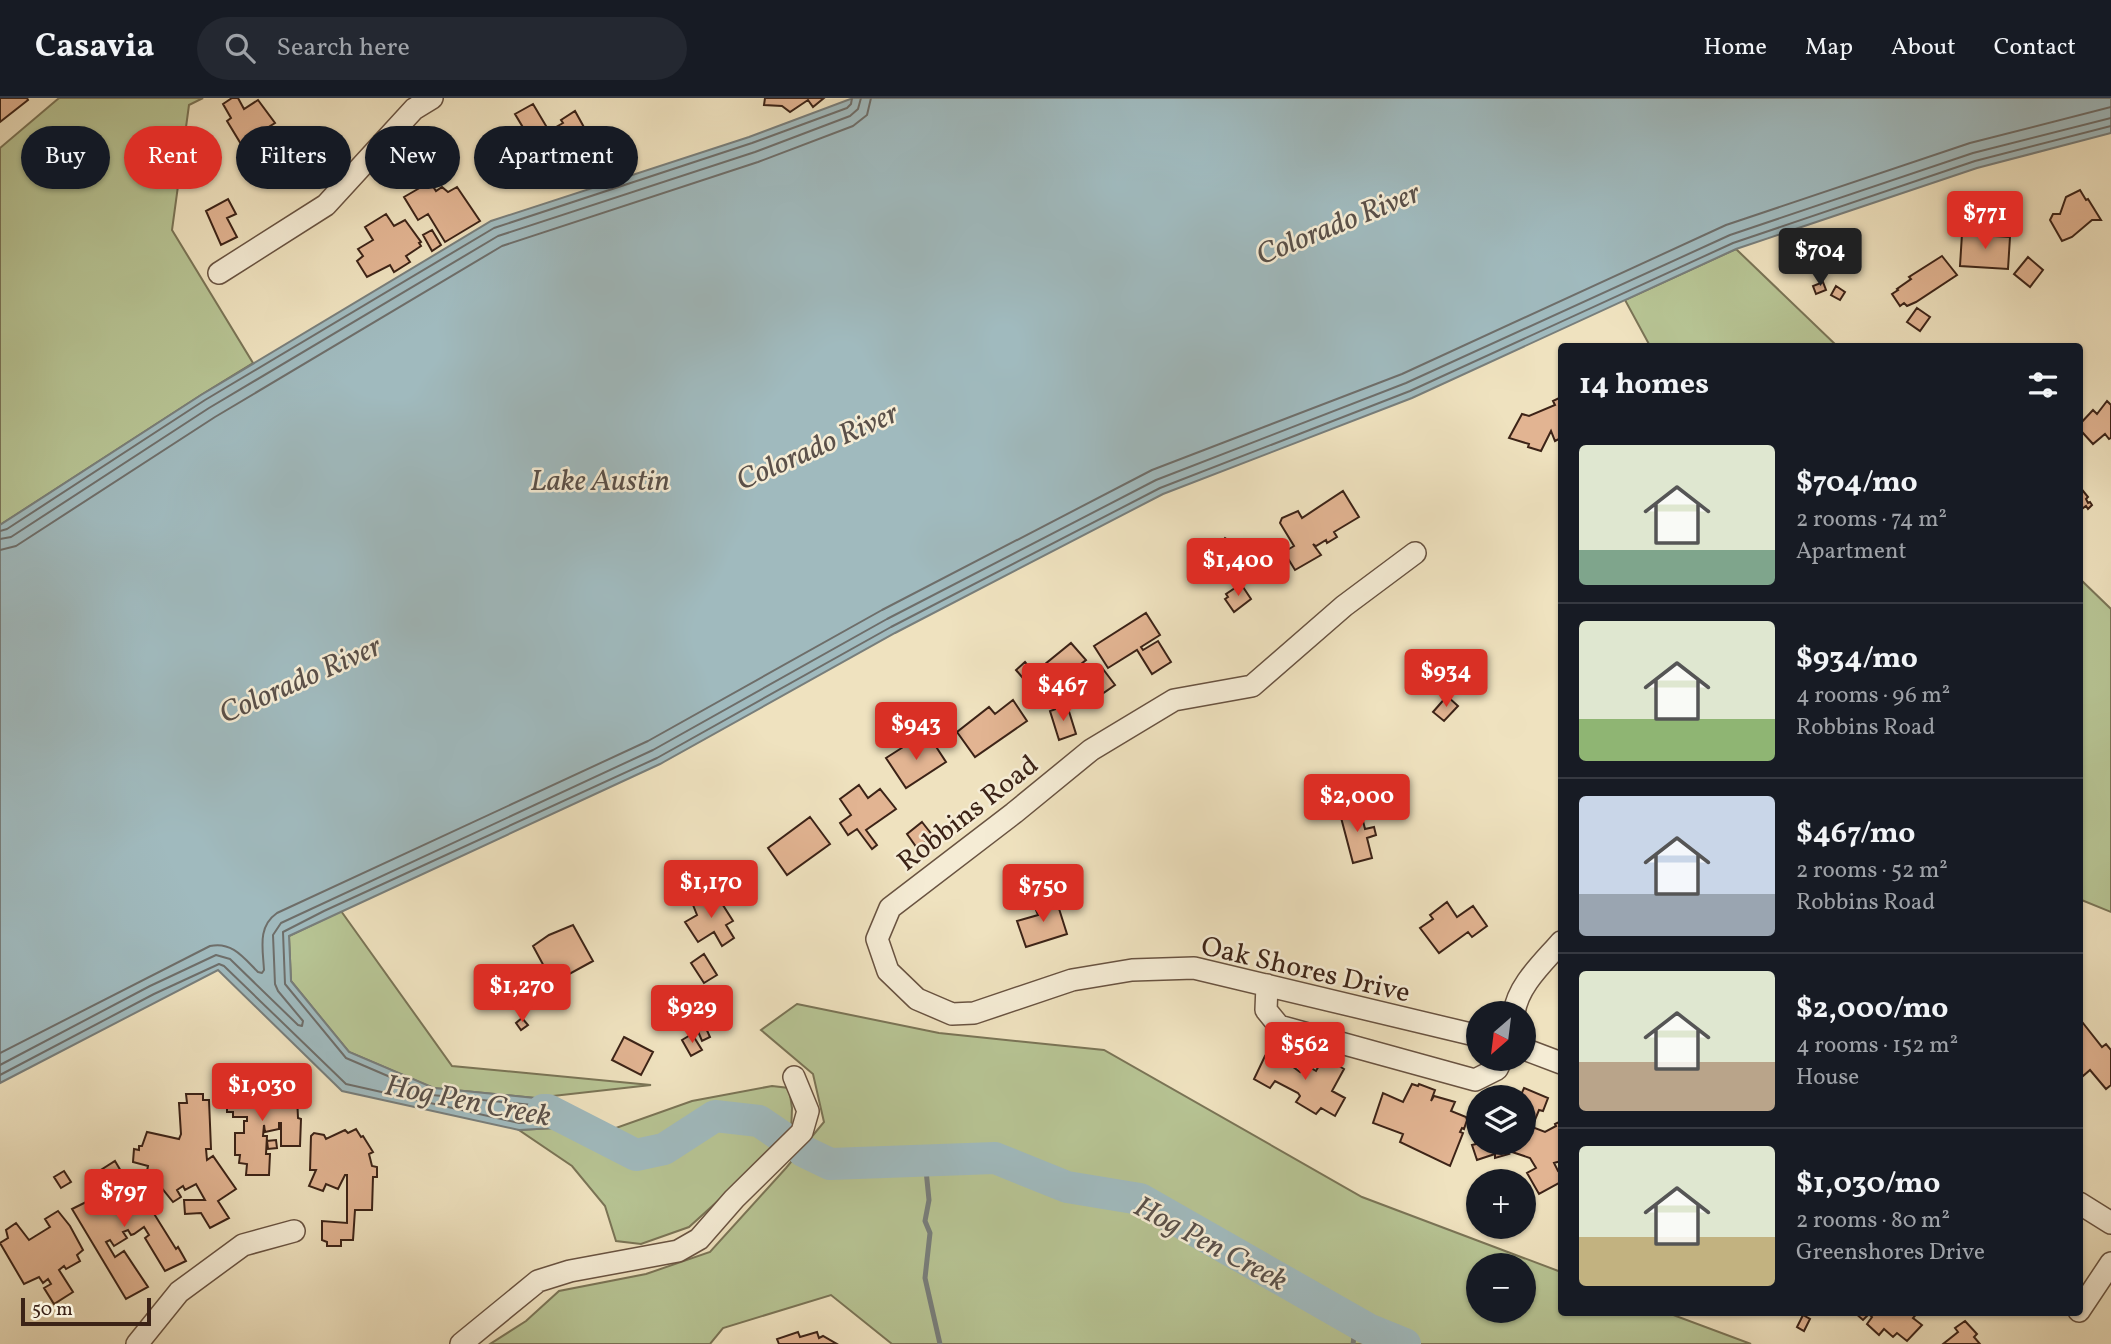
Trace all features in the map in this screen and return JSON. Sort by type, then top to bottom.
[{"type":"street","points":[[219,273],[326,205],[414,109],[432,98]]},
{"type":"street","name":"Robbins Road","points":[[888,971],[877,939],[890,908],[1091,750],[1174,700],[1252,686],[1344,606],[1415,553]]},
{"type":"street","points":[[1517,1001],[1534,972],[1558,945]]},
{"type":"street","name":"Oak Shores Drive","points":[[888,971],[917,999],[952,1014],[974,1013],[1072,980],[1132,970],[1194,968],[1466,1033]]},
{"type":"street","points":[[1267,985],[1266,1010],[1279,1026],[1475,1080],[1493,1071]]},
{"type":"street","points":[[1536,1054],[1558,1062]]},
{"type":"street","points":[[461,1344],[538,1281],[570,1271],[678,1251],[699,1240],[734,1199],[802,1132],[808,1111],[794,1077]]},
{"type":"street","points":[[2083,1206],[2111,1223]]},
{"type":"street","points":[[136,1344],[179,1292],[243,1245],[295,1231]]},
{"type":"street","points":[[2083,1305],[2111,1263]]},
{"type":"green space","points":[[59,98],[203,98],[189,105],[186,126],[124,126],[124,189],[178,189],[172,230],[253,363],[0,525],[0,148],[21,130],[21,189],[110,189],[110,126],[26,126]]},
{"type":"green space","points":[[1736,249],[1834,343],[1648,343],[1625,300]]},
{"type":"green space","points":[[2083,582],[2111,609],[2111,912],[2083,901]]},
{"type":"green space","points":[[341,911],[452,1066],[651,1085],[535,1098],[433,1088],[349,1052],[291,981],[289,936]]},
{"type":"green space","points":[[797,1004],[939,1033],[1104,1050],[1362,1197],[1466,1236],[1466,1239],[1473,1239],[1511,1253],[1466,1253],[1466,1323],[1536,1323],[1536,1263],[1558,1271],[1558,1316],[1676,1316],[1751,1344],[892,1344],[831,1295],[723,1328],[710,1344],[490,1344],[526,1321],[559,1291],[646,1274],[710,1252],[824,1122],[813,1074],[761,1030]]},
{"type":"green space","points":[[772,1086],[789,1088],[792,1108],[791,1135],[689,1227],[641,1244],[616,1241],[605,1206],[572,1166],[519,1130],[590,1126],[616,1128],[692,1101]]},
{"type":"water","name":"Lake Austin","points":[[853,98],[2111,98],[2111,133],[1977,168],[1736,249],[1412,398],[1163,494],[895,633],[660,764],[289,936],[291,981],[349,1052],[434,1088],[535,1098],[590,1126],[519,1130],[342,1091],[218,970],[0,1083],[0,525],[201,395],[491,221],[589,189],[638,189],[638,173],[749,137]]},
{"type":"building","points":[[0,98],[27,98],[28,100],[0,122]]},
{"type":"building","points":[[232,98],[238,98],[244,109],[258,100],[275,123],[270,126],[236,126],[236,136],[227,121],[231,118],[223,104]]},
{"type":"building","points":[[765,98],[824,98],[813,107],[808,100],[790,112],[782,106],[764,105]]},
{"type":"building","points":[[533,104],[546,126],[522,126],[515,114]]},
{"type":"building","points":[[575,111],[583,126],[558,126],[563,123],[561,120]]},
{"type":"building","points":[[418,189],[444,189],[448,192],[458,189],[480,221],[445,242],[428,214],[418,220],[404,197]]},
{"type":"building","points":[[2080,190],[2101,220],[2092,220],[2072,237],[2062,241],[2050,220],[2053,214],[2060,214],[2066,197]]},
{"type":"building","points":[[228,199],[236,214],[227,218],[237,237],[221,245],[206,211]]},
{"type":"building","points":[[386,214],[394,226],[405,220],[421,246],[406,256],[410,262],[394,272],[390,265],[367,277],[357,261],[363,256],[358,249],[373,240],[365,227]]},
{"type":"building","points":[[432,230],[441,245],[432,251],[423,235]]},
{"type":"building","points":[[1962,234],[2010,237],[2008,269],[1960,266]]},
{"type":"building","points":[[1942,256],[1957,275],[1916,302],[1900,306],[1892,294],[1911,279],[1909,277]]},
{"type":"building","points":[[2028,257],[2043,270],[2030,287],[2014,274]]},
{"type":"building","points":[[1823,282],[1826,290],[1816,294],[1813,286]]},
{"type":"building","points":[[1836,286],[1845,292],[1840,300],[1831,295]]},
{"type":"building","points":[[1917,308],[1930,317],[1920,331],[1907,322]]},
{"type":"building","points":[[1558,398],[1558,440],[1555,441],[1551,431],[1541,451],[1509,438],[1522,414],[1529,416],[1555,405],[1553,401]]},
{"type":"building","points":[[2107,401],[2111,405],[2111,438],[2105,434],[2093,444],[2083,433],[2083,421],[2093,410],[2097,414]]},
{"type":"building","points":[[1343,491],[1359,517],[1334,532],[1337,537],[1327,543],[1326,540],[1316,546],[1313,544],[1321,555],[1295,570],[1284,552],[1294,546],[1280,523],[1282,518],[1298,511],[1302,518]]},
{"type":"building","points":[[2083,491],[2088,497],[2088,503],[2092,505],[2088,509],[2086,506],[2083,508]]},
{"type":"building","points":[[1225,538],[1241,546],[1233,559],[1243,565],[1238,574],[1228,568],[1221,580],[1209,573],[1208,579],[1193,580],[1192,561],[1206,561]]},
{"type":"building","points":[[1241,584],[1251,599],[1234,612],[1225,599],[1228,597],[1226,594]]},
{"type":"building","points":[[1146,613],[1160,635],[1141,647],[1143,650],[1158,641],[1171,662],[1152,674],[1137,650],[1108,668],[1094,646]]},
{"type":"building","points":[[1071,643],[1086,660],[1039,697],[1016,670],[1025,662],[1034,673]]},
{"type":"building","points":[[1103,669],[1115,685],[1102,694],[1091,678]]},
{"type":"building","points":[[1447,696],[1458,706],[1444,721],[1433,712]]},
{"type":"building","points":[[1013,700],[1027,721],[975,757],[957,732],[989,707],[995,714]]},
{"type":"building","points":[[1067,705],[1076,734],[1059,740],[1050,711]]},
{"type":"building","points":[[931,739],[946,762],[906,788],[886,758],[911,742],[916,749]]},
{"type":"building","points":[[859,785],[868,798],[880,789],[896,809],[866,830],[877,845],[872,849],[857,829],[848,835],[840,823],[851,815],[840,799]]},
{"type":"building","points":[[1359,805],[1365,829],[1374,827],[1376,835],[1367,838],[1372,858],[1353,863],[1339,810]]},
{"type":"building","points":[[810,817],[830,844],[787,875],[768,848]]},
{"type":"building","points":[[922,822],[933,836],[930,838],[936,846],[931,849],[925,842],[917,848],[907,834]]},
{"type":"building","points":[[714,891],[733,921],[726,925],[734,938],[722,946],[714,932],[698,942],[685,922],[697,915],[693,905]]},
{"type":"building","points":[[1055,896],[1067,934],[1026,947],[1017,921],[1038,915],[1036,910],[1041,909],[1038,902]]},
{"type":"building","points":[[1447,902],[1457,917],[1473,906],[1487,926],[1472,937],[1468,932],[1439,953],[1420,928],[1433,919],[1430,915]]},
{"type":"building","points":[[573,925],[593,961],[553,983],[533,946],[549,935]]},
{"type":"building","points":[[704,954],[717,975],[704,983],[691,963]]},
{"type":"building","points":[[522,1018],[528,1025],[521,1030],[516,1023]]},
{"type":"building","points":[[2083,1023],[2102,1047],[2106,1044],[2111,1050],[2111,1085],[2106,1089],[2090,1070],[2083,1076]]},
{"type":"building","points":[[705,1026],[710,1037],[702,1041],[697,1029]]},
{"type":"building","points":[[692,1034],[702,1050],[691,1056],[682,1040]]},
{"type":"building","points":[[624,1037],[653,1052],[641,1075],[612,1060]]},
{"type":"building","points":[[1273,1050],[1285,1057],[1282,1062],[1285,1061],[1300,1072],[1304,1064],[1316,1071],[1324,1057],[1344,1069],[1332,1091],[1345,1098],[1335,1116],[1321,1108],[1316,1114],[1296,1102],[1300,1096],[1298,1093],[1275,1081],[1270,1088],[1254,1079],[1265,1056],[1268,1058]]},
{"type":"building","points":[[272,1084],[272,1092],[280,1092],[280,1102],[284,1102],[284,1096],[297,1096],[298,1118],[301,1119],[300,1146],[281,1146],[281,1123],[279,1129],[265,1132],[264,1125],[263,1136],[267,1136],[266,1154],[270,1154],[269,1175],[246,1175],[247,1164],[239,1163],[240,1155],[235,1155],[235,1133],[244,1133],[244,1121],[247,1121],[247,1117],[233,1117],[233,1112],[227,1112],[227,1085]]},
{"type":"building","points":[[1412,1084],[1419,1084],[1435,1090],[1431,1101],[1434,1096],[1455,1102],[1451,1111],[1466,1117],[1466,1123],[1460,1132],[1463,1133],[1450,1166],[1400,1142],[1403,1134],[1373,1123],[1383,1093],[1403,1102]]},
{"type":"building","points":[[1536,1093],[1548,1098],[1543,1111],[1539,1110],[1536,1117]]},
{"type":"building","points":[[186,1094],[203,1094],[203,1100],[209,1100],[211,1149],[206,1149],[207,1160],[213,1156],[236,1189],[218,1201],[229,1218],[210,1228],[201,1213],[185,1214],[184,1200],[205,1200],[196,1184],[185,1190],[183,1186],[177,1190],[181,1197],[173,1202],[157,1182],[160,1179],[146,1176],[148,1166],[133,1162],[134,1149],[139,1150],[147,1132],[179,1139],[179,1103],[187,1103]]},
{"type":"building","points":[[1558,1122],[1558,1162],[1554,1163],[1558,1171],[1558,1184],[1539,1194],[1536,1189],[1536,1168],[1530,1158],[1521,1155],[1536,1155],[1536,1129],[1545,1132]]},
{"type":"building","points":[[356,1129],[373,1152],[369,1154],[372,1166],[377,1167],[377,1177],[373,1177],[372,1210],[355,1210],[353,1240],[341,1240],[341,1246],[327,1246],[327,1242],[322,1240],[322,1221],[347,1223],[347,1175],[338,1189],[326,1184],[323,1191],[309,1186],[316,1170],[310,1170],[311,1136],[314,1133],[324,1135],[326,1139],[345,1130],[348,1133]]},
{"type":"building","points":[[276,1140],[277,1148],[268,1149],[267,1141]]},
{"type":"building","points":[[1475,1155],[1492,1155],[1477,1160]]},
{"type":"building","points":[[115,1161],[128,1183],[133,1180],[186,1261],[165,1271],[145,1238],[149,1235],[144,1227],[131,1235],[128,1230],[123,1232],[127,1238],[114,1246],[110,1240],[106,1242],[115,1257],[124,1251],[148,1287],[126,1299],[72,1209],[98,1196],[100,1200],[109,1194],[96,1173]]},
{"type":"building","points":[[64,1171],[71,1182],[61,1188],[54,1177]]},
{"type":"building","points":[[58,1211],[83,1250],[77,1255],[80,1261],[59,1270],[73,1292],[54,1304],[44,1288],[51,1284],[48,1279],[43,1283],[39,1277],[24,1284],[0,1243],[8,1238],[6,1230],[16,1223],[29,1240],[50,1227],[45,1219]]},
{"type":"building","points":[[1802,1316],[1810,1319],[1804,1331],[1797,1327]]},
{"type":"building","points":[[1915,1316],[1913,1318],[1922,1325],[1907,1341],[1897,1333],[1893,1337],[1884,1329],[1879,1335],[1867,1324],[1872,1317]]},
{"type":"building","points":[[1965,1321],[1977,1334],[1974,1337],[1980,1344],[1943,1344],[1958,1332],[1955,1328]]},
{"type":"building","points":[[798,1332],[800,1337],[817,1332],[819,1338],[823,1336],[837,1344],[779,1344],[777,1339]]},
{"type":"waterway","name":"Hog Pen Creek","points":[[543,1110],[548,1110],[636,1155],[664,1149],[715,1116],[759,1121],[784,1138]]},
{"type":"waterway","name":"Hog Pen Creek","points":[[803,1151],[830,1164],[995,1158],[1067,1187],[1140,1199],[1368,1329],[1405,1344]]},
{"type":"waterway","points":[[925,1160],[929,1200],[925,1221],[930,1233],[925,1278],[940,1344]]},
{"type":"waterway","points":[[1353,1344],[1356,1322]]},
{"type":"water label","name":"Colorado River","points":[[1338,223]]},
{"type":"water label","name":"Colorado River","points":[[817,446]]},
{"type":"water label","name":"Colorado River","points":[[300,679]]}]
